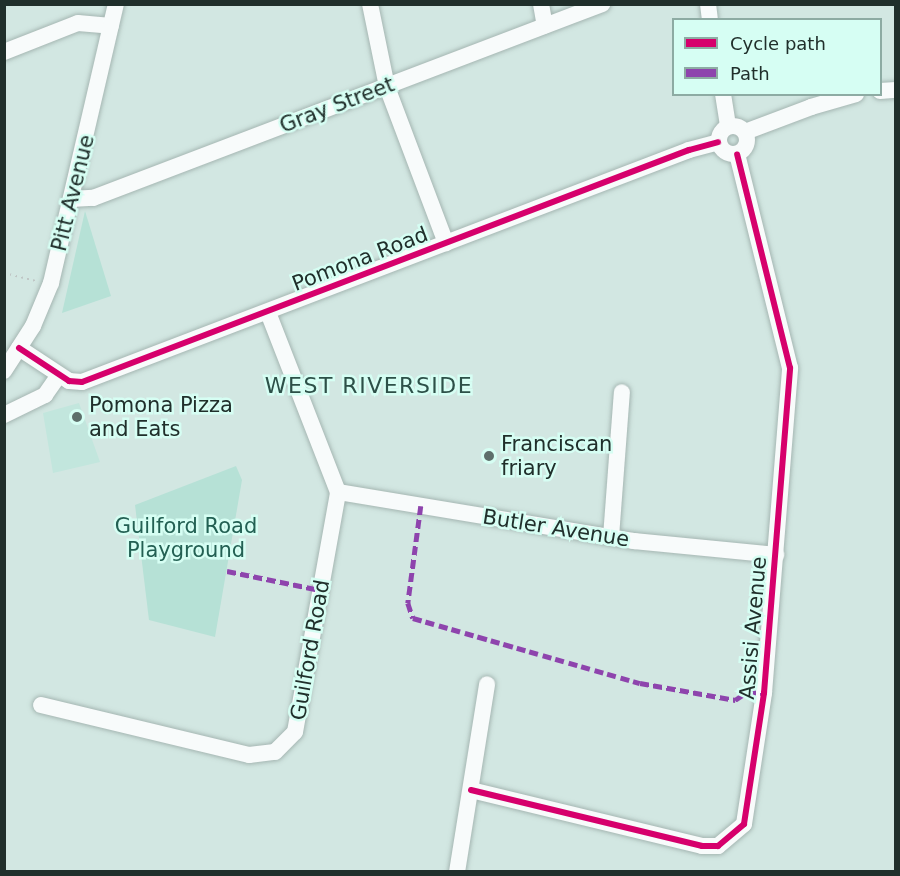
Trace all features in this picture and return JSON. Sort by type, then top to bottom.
[{"type":"street","name":"Pitt Avenue","points":[[4,371],[20,348],[51,283],[116,4]]},
{"type":"street","points":[[370,4],[387,87],[446,243]]},
{"type":"street","points":[[541,4],[545,26]]},
{"type":"street","name":"Gray Street","points":[[71,199],[93,198],[602,4]]},
{"type":"street","points":[[4,52],[78,23],[111,26]]},
{"type":"street","points":[[723,96],[728,126]]},
{"type":"street","points":[[728,126],[745,132],[811,107],[849,96]]},
{"type":"street","points":[[728,126],[719,134],[718,142],[723,151],[737,154],[746,145],[745,132]]},
{"type":"street","name":"Pomona Road","points":[[20,348],[59,375],[82,382],[689,150],[718,142]]},
{"type":"street","name":"Assisi Avenue","points":[[471,790],[702,846],[717,846],[733,836],[744,824],[764,693],[790,368],[737,154]]},
{"type":"street","points":[[268,312],[338,492]]},
{"type":"street","points":[[4,415],[45,395],[59,375]]},
{"type":"street","points":[[611,537],[622,392]]},
{"type":"street","name":"Butler Avenue","points":[[338,492],[611,537],[776,555]]},
{"type":"street","name":"Guilford Road","points":[[41,705],[249,755],[275,752],[295,732],[301,712],[338,492]]},
{"type":"street","points":[[456,872],[487,684]]},
{"type":"path","points":[[4,273],[51,283]]},
{"type":"shaded area","points":[[79,403],[100,462],[53,473],[43,413]]},
{"type":"green space","points":[[85,211],[111,296],[62,313]]},
{"type":"green space","name":"Guilford Road Playground","points":[[236,466],[242,480],[215,637],[149,620],[135,505]]},
{"type":"marked path","points":[[421,506],[408,603],[413,618],[640,683],[735,700],[747,692],[764,693]]},
{"type":"marked path","points":[[227,571],[320,590]]},
{"type":"cycle path","points":[[19,348],[69,381],[82,382],[689,150],[718,142]]},
{"type":"cycle path","points":[[471,790],[702,846],[718,846],[744,824],[764,693],[790,368],[737,154]]},
{"type":"place","name":"Pomona Pizza and Eats","points":[[77,417]]},
{"type":"place","name":"Franciscan friary","points":[[489,456]]},
{"type":"district","name":"WEST RIVERSIDE","points":[[369,386]]}]
